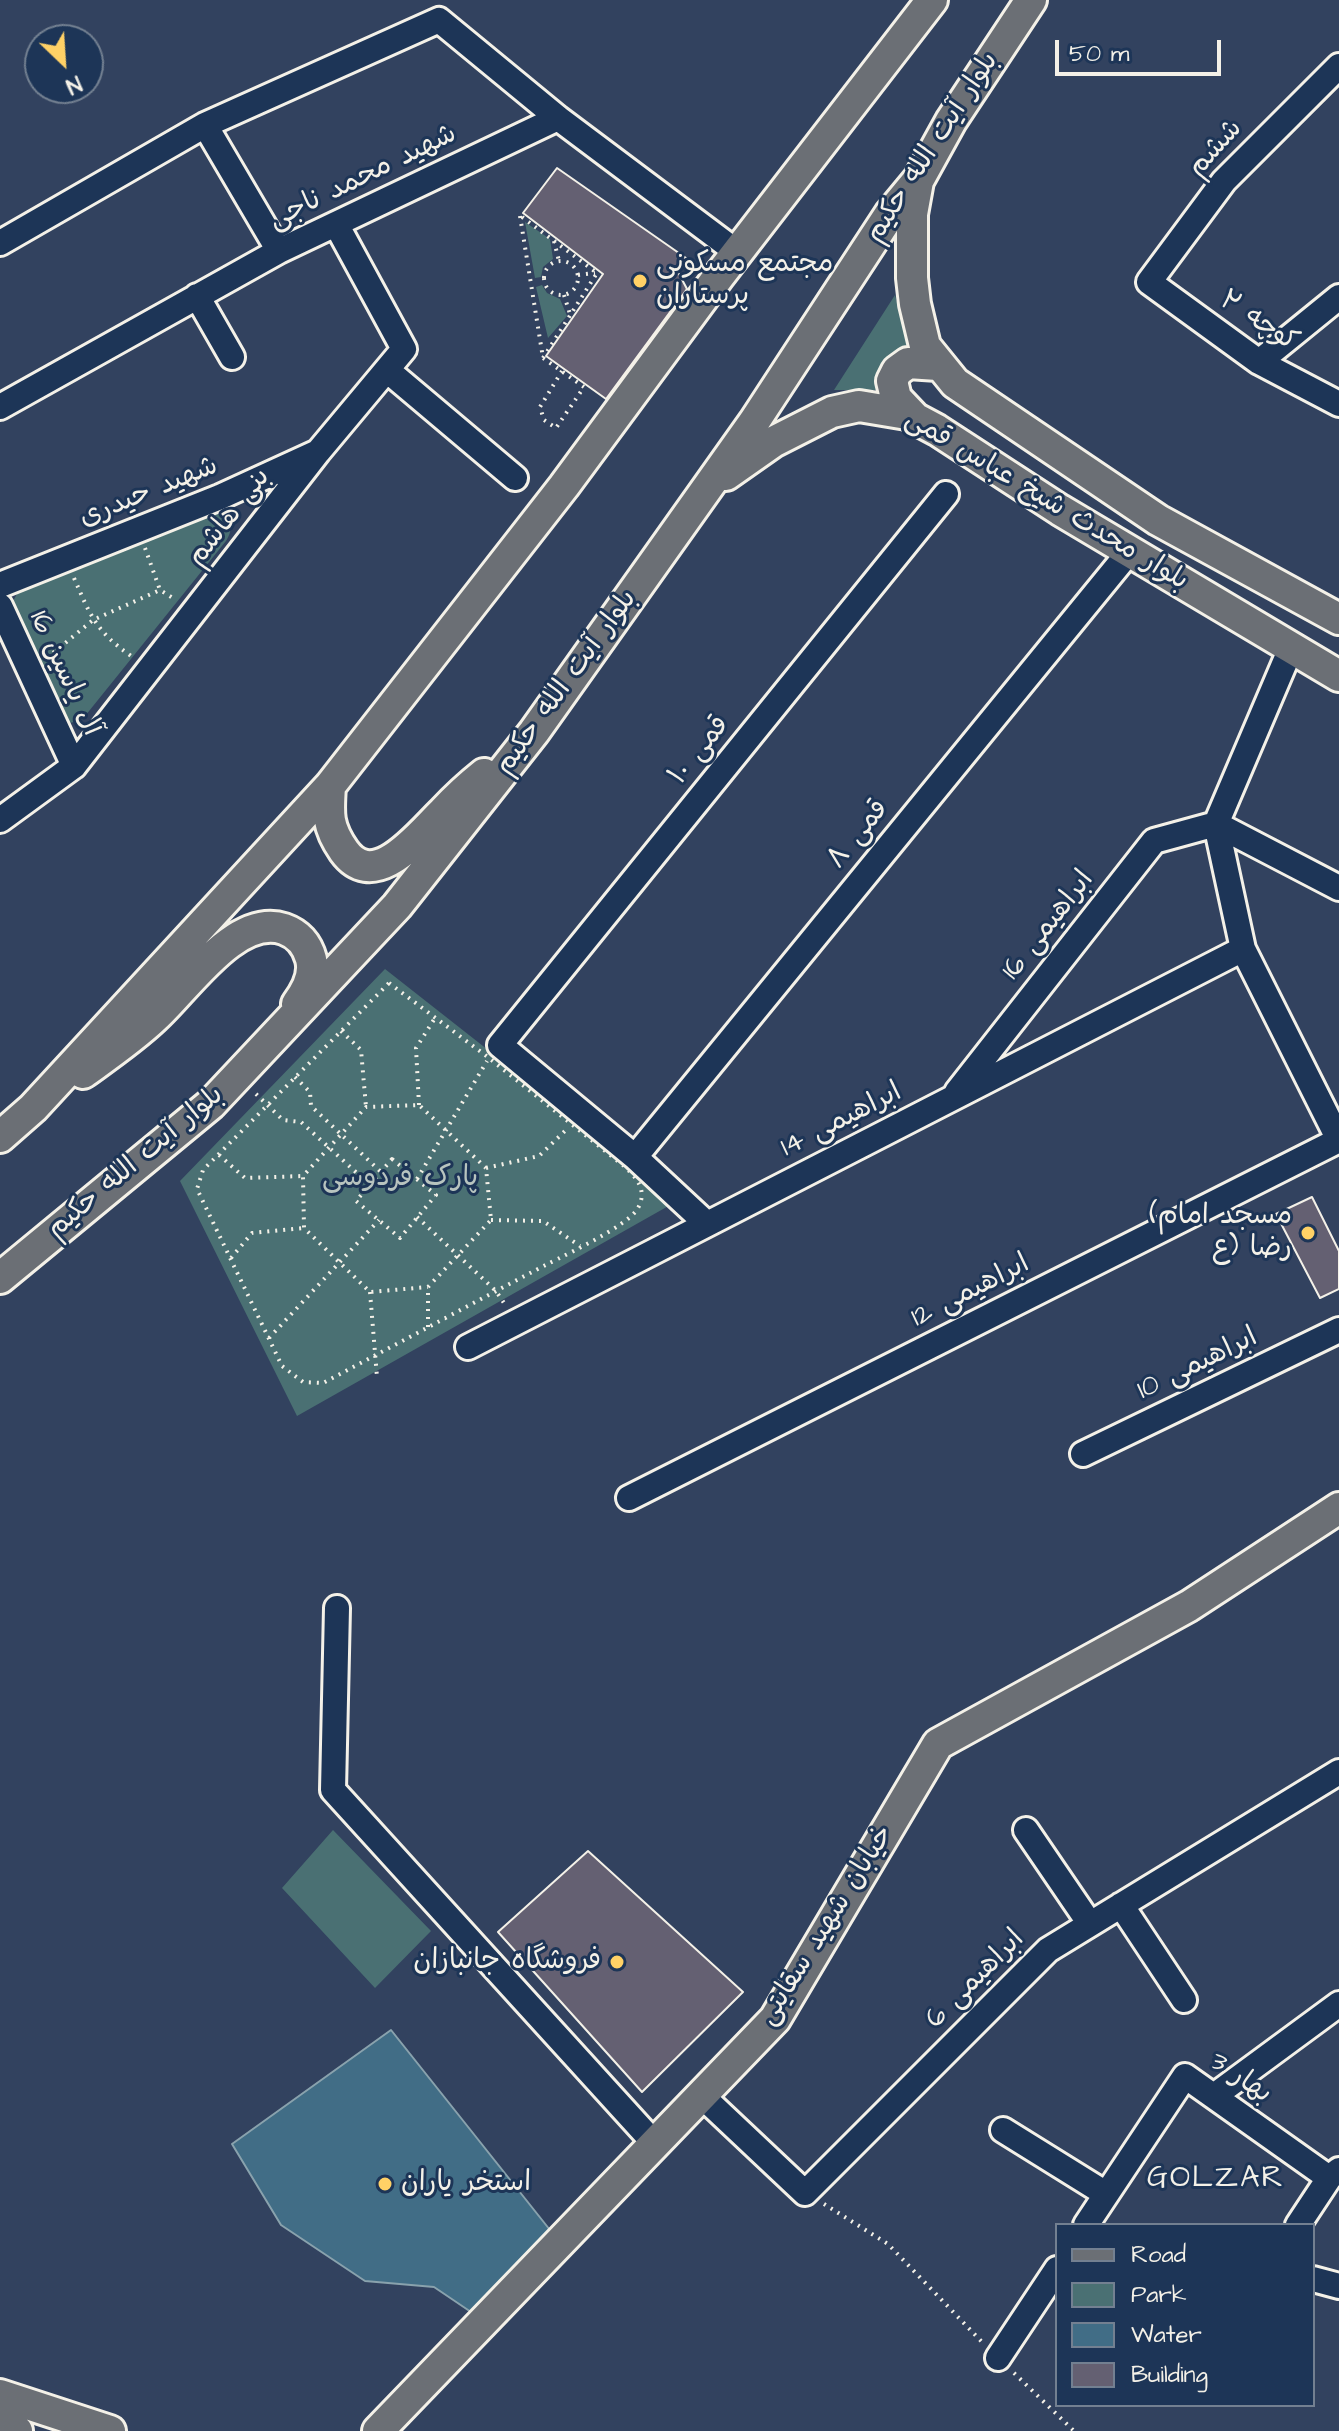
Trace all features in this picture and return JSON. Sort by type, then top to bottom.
[{"type":"main road","points":[[0,1137],[33,1108],[330,786],[564,486],[932,0]]},
{"type":"main road","name":"بلوار آیت الله حکیم","points":[[0,1278],[211,1104],[397,906],[534,732],[754,422],[890,214],[919,179],[951,121],[1031,0]]},
{"type":"main road","name":"بلوار محدث شیخ عباس قمی","points":[[919,179],[912,214],[915,304],[925,346],[955,383],[1158,520],[1339,619]]},
{"type":"main road","points":[[914,417],[896,398],[892,381],[897,371],[908,363],[938,365]]},
{"type":"main road","name":"بلوار محدث شیخ عباس قمی","points":[[705,490],[773,442],[832,412],[859,406],[914,417],[1060,510],[1339,676]]},
{"type":"main road","points":[[330,786],[328,813],[333,835],[350,858],[368,866],[379,866],[398,856],[461,792],[534,732]]},
{"type":"main road","points":[[33,1108],[124,1044],[156,1017],[223,947],[246,931],[275,926],[295,933],[307,947],[313,963],[308,989],[271,1042]]},
{"type":"main road","name":"خیابان شهید سقایتی","points":[[378,2431],[775,2019],[938,1744],[1189,1606],[1339,1508]]},
{"type":"main road","points":[[0,2395],[110,2431]]},
{"type":"main road","points":[[0,2425],[17,2431]]},
{"type":"street","points":[[0,243],[205,125],[439,20],[558,118],[738,253]]},
{"type":"street","name":"ششم","points":[[1149,282],[1224,181],[1339,66]]},
{"type":"street","name":"شهید محمد ناجی","points":[[0,407],[279,251],[558,118]]},
{"type":"street","points":[[205,125],[279,251]]},
{"type":"street","name":"بنی هاشم","points":[[0,820],[74,766],[318,452],[404,349],[336,224]]},
{"type":"street","name":"کوچه ۲","points":[[1149,282],[1259,362],[1339,404]]},
{"type":"street","points":[[197,296],[232,357]]},
{"type":"street","points":[[1259,362],[1339,297]]},
{"type":"street","points":[[387,370],[515,478]]},
{"type":"street","name":"شهید حیدری","points":[[0,585],[220,497],[318,452]]},
{"type":"street","name":"قمی ۱۰","points":[[494,1052],[946,494]]},
{"type":"street","name":"قمی ۸","points":[[635,1157],[1130,551]]},
{"type":"street","name":"آل یاسین 16","points":[[0,607],[74,766]]},
{"type":"street","points":[[1291,648],[1216,824],[1243,949],[1339,1140]]},
{"type":"street","points":[[1216,824],[1339,888]]},
{"type":"street","name":"ابراهیمی 16","points":[[951,1099],[1154,841],[1216,824]]},
{"type":"street","name":"ابراهیمی 14","points":[[468,1347],[1243,949]]},
{"type":"street","points":[[494,1052],[635,1157],[707,1224]]},
{"type":"street","name":"ابراهیمی 12","points":[[629,1498],[1339,1140]]},
{"type":"street","name":"ابراهیمی 10","points":[[1083,1454],[1339,1330]]},
{"type":"street","points":[[337,1608],[333,1790],[655,2144]]},
{"type":"street","name":"ابراهیمی 6","points":[[805,2193],[1048,1950],[1339,1772]]},
{"type":"street","points":[[1026,1830],[1090,1924]]},
{"type":"street","points":[[1121,1905],[1184,2000]]},
{"type":"street","points":[[1214,2096],[1339,2004]]},
{"type":"street","name":"بهار 3","points":[[1087,2223],[1185,2076],[1334,2174]]},
{"type":"street","points":[[701,2095],[805,2193]]},
{"type":"street","points":[[1003,2130],[1106,2194]]},
{"type":"street","points":[[1299,2223],[1334,2174]]},
{"type":"street","points":[[998,2358],[1055,2272]]},
{"type":"street","points":[[1315,2280],[1339,2286]]},
{"type":"path","points":[[562,371],[540,407],[544,420],[556,428],[584,387],[562,371],[543,358],[520,216],[597,273]]},
{"type":"path","points":[[554,241],[559,261]]},
{"type":"path","points":[[559,261],[570,263],[578,275],[575,288],[564,295],[550,291],[544,282],[549,266],[559,261]]},
{"type":"path","points":[[578,275],[597,273]]},
{"type":"path","points":[[543,358],[597,273]]},
{"type":"path","points":[[531,284],[544,282]]},
{"type":"path","points":[[564,295],[570,314]]},
{"type":"path","points":[[138,530],[160,590],[195,612]]},
{"type":"path","points":[[65,559],[93,620],[106,638],[149,669]]},
{"type":"path","points":[[30,672],[93,620],[160,590]]},
{"type":"path","points":[[389,983],[435,1018],[494,1052],[572,1125],[637,1179],[642,1200],[637,1210],[629,1219],[580,1246],[323,1383],[303,1382],[282,1366],[197,1189],[203,1170],[389,983]]},
{"type":"path","points":[[419,1105],[416,1048],[435,1018]]},
{"type":"path","points":[[341,1031],[361,1050],[366,1107]]},
{"type":"path","points":[[417,1179],[494,1052]]},
{"type":"path","points":[[237,1077],[283,1120],[301,1122],[370,1185]]},
{"type":"path","points":[[295,1077],[310,1092],[311,1106],[381,1172]]},
{"type":"path","points":[[370,1292],[428,1287],[491,1220],[486,1168],[419,1105],[366,1107],[303,1176],[304,1228],[370,1292],[377,1377]]},
{"type":"path","points":[[486,1168],[539,1156],[572,1125]]},
{"type":"path","points":[[219,1155],[245,1178],[303,1176]]},
{"type":"path","points":[[392,1159],[417,1179],[436,1195],[400,1238],[356,1201],[392,1159]]},
{"type":"path","points":[[417,1217],[496,1291],[516,1322]]},
{"type":"path","points":[[269,1338],[379,1220]]},
{"type":"path","points":[[491,1220],[543,1221],[580,1246]]},
{"type":"path","points":[[231,1258],[252,1233],[304,1228]]},
{"type":"path","points":[[428,1287],[428,1327]]},
{"type":"path","points":[[805,2193],[888,2244],[998,2358],[1074,2431]]},
{"type":"green space","points":[[525,222],[550,239],[553,259],[543,267],[541,277],[535,278]]},
{"type":"green space","points":[[542,285],[547,293],[560,299],[567,316],[548,338],[536,287]]},
{"type":"green space","points":[[895,295],[909,343],[896,354],[880,390],[834,390]]},
{"type":"green space","points":[[216,513],[228,515],[231,525],[226,541],[81,721],[68,723],[56,716],[12,603],[18,592]]},
{"type":"green space","name":"پارک فردوسی","points":[[385,969],[679,1200],[297,1416],[180,1181]]},
{"type":"green space","points":[[333,1830],[431,1931],[375,1988],[282,1888]]},
{"type":"water","name":"استخر یاران","points":[[391,2030],[550,2230],[471,2312],[434,2287],[365,2281],[281,2225],[232,2144]]},
{"type":"building","name":"مجتمع مسکونی پرستاران","points":[[557,168],[686,258],[677,270],[687,289],[606,399],[546,356],[603,274],[523,213]]},
{"type":"building","name":"(مسجد امام رضا (ع","points":[[1312,1197],[1339,1251],[1339,1289],[1320,1298],[1276,1214]]},
{"type":"building","name":"فروشگاه جانبازان","points":[[588,1851],[743,1992],[642,2092],[498,1932]]},
{"type":"place","name":"مجتمع مسکونی پرستاران","points":[[640,281]]},
{"type":"place","name":"(مسجد امام رضا (ع","points":[[1308,1233]]},
{"type":"place","name":"فروشگاه جانبازان","points":[[617,1962]]},
{"type":"place","name":"استخر یاران","points":[[385,2184]]},
{"type":"district","name":"GOLZAR","points":[[1216,2180]]}]
